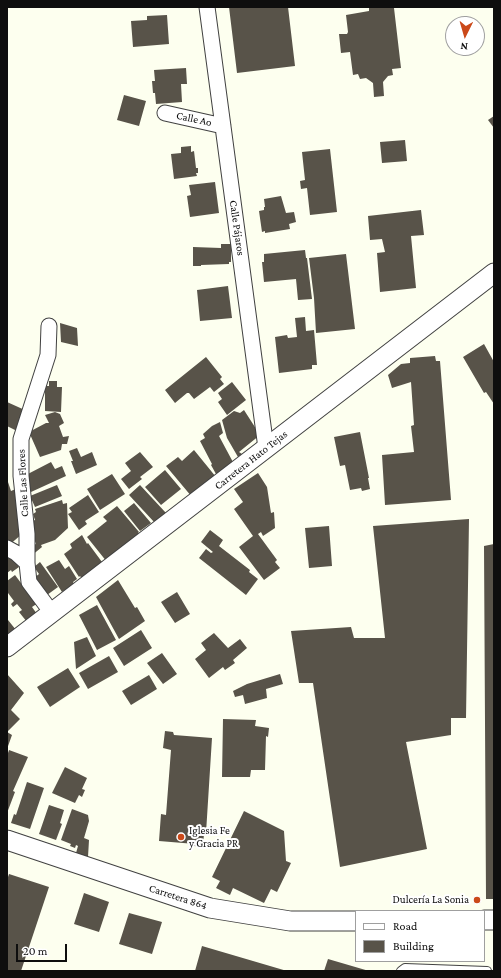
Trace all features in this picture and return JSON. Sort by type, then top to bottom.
[{"type":"street","name":"Calle Pájaros","points":[[207,7],[266,448]]},
{"type":"street","name":"Calle Ao","points":[[165,113],[223,126]]},
{"type":"street","name":"Carretera Hato Tejas","points":[[7,647],[494,273]]},
{"type":"street","name":"Calle Las Flores","points":[[49,326],[48,356],[21,439],[21,476],[27,534],[26,563],[29,582],[52,613]]},
{"type":"street","points":[[7,548],[16,553],[26,563]]},
{"type":"street","name":"Carretera 864","points":[[7,840],[210,908],[290,921],[355,921]]},
{"type":"lane","points":[[401,971],[405,968],[494,970]]},
{"type":"building","points":[[229,7],[288,7],[295,66],[237,73]]},
{"type":"building","points":[[369,7],[394,7],[401,68],[392,69],[393,75],[388,76],[383,82],[384,96],[374,97],[373,83],[366,78],[360,79],[358,74],[353,75],[350,52],[341,53],[339,34],[347,34],[348,32],[346,15],[369,11]]},
{"type":"building","points":[[167,15],[169,44],[133,47],[131,21],[147,20],[147,16]]},
{"type":"building","points":[[186,68],[187,84],[181,84],[182,102],[156,104],[152,81],[155,81],[154,70]]},
{"type":"building","points":[[124,95],[146,101],[139,126],[117,120]]},
{"type":"building","points":[[494,116],[494,128],[488,120]]},
{"type":"building","points":[[405,140],[407,161],[382,163],[380,142]]},
{"type":"building","points":[[191,146],[191,152],[194,151],[196,168],[198,168],[198,173],[196,173],[197,176],[174,179],[171,154],[181,153],[181,147]]},
{"type":"building","points":[[330,149],[337,212],[310,215],[307,188],[301,189],[300,181],[305,180],[302,152]]},
{"type":"building","points":[[215,182],[219,213],[190,217],[187,196],[191,195],[189,185]]},
{"type":"building","points":[[281,196],[286,213],[294,212],[296,222],[289,224],[290,229],[265,233],[265,231],[262,232],[259,211],[264,210],[264,199]]},
{"type":"building","points":[[421,210],[424,235],[411,236],[416,288],[380,292],[377,253],[385,252],[382,239],[370,240],[368,216]]},
{"type":"building","points":[[221,244],[231,244],[231,262],[229,262],[229,264],[193,266],[193,247],[221,248]]},
{"type":"building","points":[[305,250],[312,299],[298,300],[296,279],[264,282],[262,262],[264,262],[264,254]]},
{"type":"building","points":[[346,254],[355,329],[316,333],[314,298],[309,258]]},
{"type":"building","points":[[228,286],[232,318],[200,321],[197,290]]},
{"type":"building","points":[[305,317],[306,331],[314,330],[317,365],[312,365],[312,369],[279,373],[275,337],[287,335],[288,338],[297,337],[295,318]]},
{"type":"building","points":[[60,323],[77,328],[78,346],[61,342]]},
{"type":"building","points":[[484,344],[494,362],[494,404],[486,392],[484,393],[463,357]]},
{"type":"building","points":[[435,356],[436,361],[440,361],[451,500],[385,505],[382,455],[414,452],[411,426],[414,425],[411,382],[392,388],[388,375],[401,364],[410,363],[410,358]]},
{"type":"building","points":[[206,357],[222,377],[220,379],[224,384],[214,392],[210,387],[194,399],[189,393],[187,393],[175,403],[165,390]]},
{"type":"building","points":[[49,381],[57,381],[57,387],[62,387],[61,412],[45,411],[45,386],[49,386]]},
{"type":"building","points":[[232,382],[246,400],[227,415],[218,402],[222,399],[218,393]]},
{"type":"building","points":[[7,402],[27,411],[19,432],[7,426]]},
{"type":"building","points":[[244,410],[260,435],[239,452],[242,454],[238,457],[227,438],[222,420],[234,411],[240,413]]},
{"type":"building","points":[[55,412],[60,414],[64,423],[59,426],[63,437],[69,436],[67,444],[62,444],[61,450],[40,457],[29,432],[46,423],[49,423],[45,415]]},
{"type":"building","points":[[220,422],[223,433],[219,436],[234,464],[216,474],[200,441],[205,438],[203,434],[212,426]]},
{"type":"building","points":[[360,432],[370,489],[362,491],[361,488],[350,490],[345,465],[340,466],[334,437]]},
{"type":"building","points":[[77,448],[81,457],[92,452],[97,465],[76,474],[69,451]]},
{"type":"building","points":[[194,450],[216,477],[192,497],[166,466],[178,457],[182,461]]},
{"type":"building","points":[[140,452],[153,467],[140,477],[142,479],[129,489],[121,479],[131,471],[125,463]]},
{"type":"building","points":[[51,462],[55,469],[62,466],[66,476],[31,492],[24,476]]},
{"type":"building","points":[[165,470],[181,489],[161,505],[145,487]]},
{"type":"building","points":[[258,473],[267,487],[271,513],[274,512],[275,528],[263,536],[261,532],[258,534],[277,560],[275,562],[280,568],[264,580],[239,547],[253,536],[234,509],[243,502],[234,489]]},
{"type":"building","points":[[112,474],[125,494],[100,510],[87,489]]},
{"type":"building","points":[[7,479],[11,491],[18,488],[22,534],[8,546],[7,544]]},
{"type":"building","points":[[57,485],[62,496],[35,507],[30,496]]},
{"type":"building","points":[[140,485],[166,513],[155,523],[129,495]]},
{"type":"building","points":[[88,495],[99,512],[85,521],[87,524],[79,530],[68,514],[72,512],[69,508]]},
{"type":"building","points":[[62,500],[63,504],[67,503],[68,528],[55,540],[41,545],[42,547],[31,556],[31,546],[36,544],[28,523],[35,520],[33,514],[36,512],[35,509]]},
{"type":"building","points":[[134,503],[151,523],[140,531],[124,511]]},
{"type":"building","points":[[117,506],[139,532],[138,533],[140,536],[107,562],[87,537],[107,521],[103,517]]},
{"type":"building","points":[[469,519],[466,718],[451,718],[451,735],[406,742],[427,849],[340,867],[313,683],[299,683],[291,631],[351,627],[354,638],[385,638],[373,526]]},
{"type":"building","points":[[329,526],[332,566],[309,568],[305,528]]},
{"type":"building","points":[[210,530],[223,540],[219,546],[250,570],[249,572],[258,579],[246,595],[199,558],[206,549],[211,553],[213,552],[201,542]]},
{"type":"building","points":[[82,535],[87,544],[88,543],[102,562],[83,580],[80,576],[79,577],[64,554],[72,548],[70,544]]},
{"type":"building","points":[[494,544],[494,899],[486,899],[484,546]]},
{"type":"building","points":[[8,553],[19,567],[12,572],[11,570],[7,573],[7,554]]},
{"type":"building","points":[[59,560],[65,569],[69,566],[77,579],[73,582],[74,584],[62,592],[46,567]]},
{"type":"building","points":[[40,562],[58,587],[47,595],[34,578],[39,574],[34,567]]},
{"type":"building","points":[[15,575],[33,599],[38,603],[32,607],[37,614],[27,622],[19,612],[22,610],[17,604],[13,607],[11,604],[14,601],[8,593],[7,594],[7,581]]},
{"type":"building","points":[[118,580],[135,608],[137,607],[145,621],[119,639],[96,597]]},
{"type":"building","points":[[177,592],[190,614],[175,623],[161,602]]},
{"type":"building","points":[[97,605],[116,640],[97,650],[79,615]]},
{"type":"building","points":[[8,620],[16,630],[7,637],[7,621]]},
{"type":"building","points":[[141,630],[152,648],[124,666],[113,648]]},
{"type":"building","points":[[214,633],[228,648],[240,639],[247,648],[233,660],[235,663],[225,670],[223,667],[209,678],[195,659],[206,650],[201,643]]},
{"type":"building","points":[[87,637],[96,656],[76,669],[74,642]]},
{"type":"building","points":[[162,653],[177,674],[163,684],[147,663]]},
{"type":"building","points":[[109,656],[118,672],[88,689],[79,673]]},
{"type":"building","points":[[68,668],[80,687],[50,707],[37,687]]},
{"type":"building","points":[[7,674],[24,693],[11,710],[20,719],[7,732]]},
{"type":"building","points":[[280,674],[283,684],[266,689],[267,698],[245,704],[243,695],[235,697],[233,691],[247,684]]},
{"type":"building","points":[[149,675],[157,689],[131,705],[122,691]]},
{"type":"building","points":[[223,719],[256,720],[255,726],[269,728],[268,737],[266,736],[265,770],[251,770],[250,777],[222,777]]},
{"type":"building","points":[[165,731],[173,732],[174,735],[212,738],[206,833],[204,833],[203,847],[194,846],[195,844],[159,841],[161,814],[166,815],[171,750],[163,748]]},
{"type":"building","points":[[7,732],[12,735],[7,749]]},
{"type":"building","points":[[9,750],[28,757],[13,791],[15,792],[7,813],[7,756]]},
{"type":"building","points":[[65,767],[87,778],[82,789],[85,790],[82,797],[79,795],[75,803],[52,793]]},
{"type":"building","points":[[27,782],[44,788],[30,829],[11,823],[14,814],[16,815]]},
{"type":"building","points":[[49,805],[64,810],[60,823],[62,824],[56,840],[39,834]]},
{"type":"building","points":[[72,809],[88,815],[89,821],[84,838],[89,840],[88,857],[76,853],[78,846],[76,845],[75,848],[70,846],[71,844],[61,840]]},
{"type":"building","points":[[244,811],[284,831],[286,861],[291,863],[277,892],[271,889],[264,903],[233,888],[230,895],[216,888],[220,881],[212,877]]},
{"type":"building","points":[[9,874],[49,887],[21,971],[7,971],[7,880]]},
{"type":"building","points":[[84,893],[109,902],[99,932],[74,924]]},
{"type":"building","points":[[129,913],[162,922],[152,954],[119,944]]},
{"type":"building","points":[[202,946],[287,971],[195,971]]},
{"type":"building","points":[[328,959],[369,971],[324,971]]},
{"type":"place","name":"Iglesia Fe y Gracia PR","points":[[181,837]]},
{"type":"place","name":"Dulcería La Sonia","points":[[477,900]]}]
